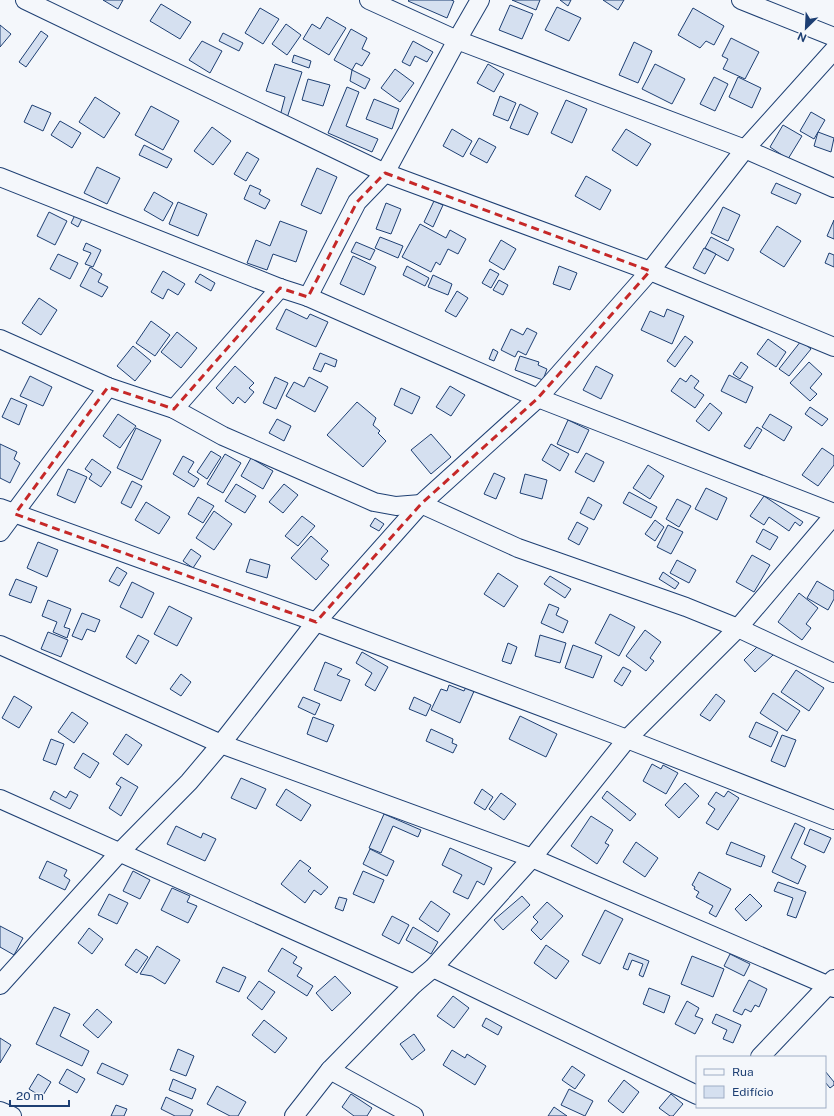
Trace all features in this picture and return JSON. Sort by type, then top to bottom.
[{"type":"street","points":[[25,0],[385,174],[650,271],[834,347]]},
{"type":"street","points":[[369,0],[456,40],[745,149],[834,188]]},
{"type":"street","points":[[308,296],[357,202],[385,174],[456,40],[480,0]]},
{"type":"street","points":[[741,0],[834,37]]},
{"type":"street","points":[[0,985],[6,968],[189,782],[222,744],[316,622],[421,504],[538,398],[650,271],[745,149],[834,50]]},
{"type":"street","points":[[0,177],[280,288],[308,296],[538,398],[834,514],[738,628],[627,739],[532,858],[433,968],[414,984],[330,1070],[294,1116]]},
{"type":"street","points":[[174,409],[280,288]]},
{"type":"street","points":[[0,339],[108,387],[174,409],[223,436],[374,502],[396,506],[421,504],[518,548],[686,607],[738,628],[834,673]]},
{"type":"street","points":[[0,532],[7,511],[108,387]]},
{"type":"street","points":[[7,511],[316,622],[627,739],[834,820]]},
{"type":"street","points":[[0,645],[222,744],[532,858],[832,984],[761,1056]]},
{"type":"street","points":[[0,799],[414,984]]},
{"type":"street","points":[[433,968],[696,1095]]},
{"type":"street","points":[[330,1070],[414,1116]]},
{"type":"street","points":[[0,1111],[12,1116]]},
{"type":"highlighted area","points":[[385,173],[650,271],[538,398],[421,504],[316,622],[15,514],[108,387],[174,409],[280,288],[308,297],[357,202]]},
{"type":"building","points":[[103,0],[123,0],[118,9]]},
{"type":"building","points":[[512,0],[540,0],[536,10]]},
{"type":"building","points":[[560,0],[571,0],[568,6]]},
{"type":"building","points":[[603,0],[624,0],[618,10]]},
{"type":"building","points":[[408,1],[454,1],[447,18]]},
{"type":"building","points":[[161,4],[191,22],[180,39],[150,21]]},
{"type":"building","points":[[510,5],[533,14],[522,39],[499,30]]},
{"type":"building","points":[[557,7],[581,18],[569,41],[545,30]]},
{"type":"building","points":[[260,8],[279,19],[263,44],[245,33]]},
{"type":"building","points":[[693,8],[724,26],[714,45],[706,41],[700,48],[678,35]]},
{"type":"building","points":[[327,17],[346,28],[329,55],[303,39],[312,24],[320,29]]},
{"type":"building","points":[[286,24],[301,35],[287,55],[272,44]]},
{"type":"building","points":[[0,25],[11,34],[0,47]]},
{"type":"building","points":[[351,29],[367,38],[362,49],[370,53],[362,66],[356,63],[352,70],[334,60]]},
{"type":"building","points":[[41,31],[48,36],[26,67],[19,62]]},
{"type":"building","points":[[223,33],[243,43],[239,51],[219,41]]},
{"type":"building","points":[[731,38],[759,52],[745,79],[723,69],[728,59],[722,56]]},
{"type":"building","points":[[202,41],[222,51],[210,73],[189,60]]},
{"type":"building","points":[[413,41],[433,52],[427,62],[415,56],[410,66],[402,62]]},
{"type":"building","points":[[634,42],[652,51],[638,83],[619,75]]},
{"type":"building","points":[[294,55],[311,61],[309,68],[292,62]]},
{"type":"building","points":[[275,64],[302,72],[287,118],[280,116],[285,97],[266,91]]},
{"type":"building","points":[[488,64],[504,74],[494,92],[477,83]]},
{"type":"building","points":[[655,64],[685,79],[672,104],[642,89]]},
{"type":"building","points":[[395,69],[414,83],[400,102],[381,88]]},
{"type":"building","points":[[352,70],[370,79],[365,89],[350,81]]},
{"type":"building","points":[[714,77],[728,84],[715,111],[700,104]]},
{"type":"building","points":[[738,77],[761,88],[752,108],[729,97]]},
{"type":"building","points":[[308,79],[330,85],[323,106],[302,100]]},
{"type":"building","points":[[347,87],[359,92],[346,126],[378,139],[372,152],[328,133]]},
{"type":"building","points":[[500,96],[516,103],[508,121],[493,115]]},
{"type":"building","points":[[95,97],[120,113],[104,138],[79,122]]},
{"type":"building","points":[[374,99],[399,109],[392,129],[366,119]]},
{"type":"building","points":[[566,100],[587,109],[572,143],[551,133]]},
{"type":"building","points":[[520,104],[538,113],[528,135],[510,128]]},
{"type":"building","points":[[32,105],[51,113],[43,131],[24,122]]},
{"type":"building","points":[[151,106],[179,121],[163,150],[135,135]]},
{"type":"building","points":[[811,112],[825,120],[814,139],[800,131]]},
{"type":"building","points":[[60,121],[81,133],[72,148],[51,135]]},
{"type":"building","points":[[783,125],[802,136],[788,159],[770,147]]},
{"type":"building","points":[[212,127],[231,141],[213,165],[194,151]]},
{"type":"building","points":[[452,129],[472,141],[463,157],[443,146]]},
{"type":"building","points":[[626,129],[651,144],[637,166],[612,150]]},
{"type":"building","points":[[818,132],[834,138],[831,152],[814,146]]},
{"type":"building","points":[[479,138],[496,147],[487,163],[470,154]]},
{"type":"building","points":[[144,145],[172,159],[167,168],[139,155]]},
{"type":"building","points":[[247,152],[259,159],[246,181],[234,174]]},
{"type":"building","points":[[97,167],[120,178],[107,204],[84,193]]},
{"type":"building","points":[[317,168],[337,177],[321,214],[301,205]]},
{"type":"building","points":[[586,176],[611,190],[600,210],[575,196]]},
{"type":"building","points":[[776,183],[801,194],[796,204],[771,193]]},
{"type":"building","points":[[250,185],[261,190],[259,194],[270,200],[265,209],[244,199]]},
{"type":"building","points":[[154,192],[173,203],[163,221],[144,210]]},
{"type":"building","points":[[434,201],[443,205],[433,227],[424,222]]},
{"type":"building","points":[[178,202],[207,214],[198,236],[169,224]]},
{"type":"building","points":[[386,203],[401,209],[391,234],[376,229]]},
{"type":"building","points":[[723,207],[740,215],[728,241],[711,233]]},
{"type":"building","points":[[49,212],[67,221],[55,245],[37,236]]},
{"type":"building","points":[[75,215],[82,219],[78,227],[71,223]]},
{"type":"building","points":[[834,220],[834,239],[827,236]]},
{"type":"building","points":[[280,221],[307,231],[296,262],[273,254],[267,270],[247,263],[256,240],[270,246]]},
{"type":"building","points":[[420,224],[446,238],[450,230],[466,239],[458,254],[448,249],[440,265],[436,262],[431,272],[402,257]]},
{"type":"building","points":[[777,226],[801,241],[784,267],[760,252]]},
{"type":"building","points":[[380,237],[403,246],[398,258],[375,248]]},
{"type":"building","points":[[711,237],[734,249],[728,261],[705,248]]},
{"type":"building","points":[[501,240],[516,249],[504,270],[489,261]]},
{"type":"building","points":[[356,242],[375,250],[370,260],[351,252]]},
{"type":"building","points":[[86,243],[101,250],[93,267],[85,264],[91,253],[83,250]]},
{"type":"building","points":[[704,248],[716,254],[705,274],[693,268]]},
{"type":"building","points":[[829,253],[834,255],[834,267],[825,263]]},
{"type":"building","points":[[58,254],[78,263],[70,279],[50,269]]},
{"type":"building","points":[[353,256],[376,267],[364,295],[340,284]]},
{"type":"building","points":[[407,266],[429,278],[425,286],[403,275]]},
{"type":"building","points":[[559,266],[577,273],[570,290],[553,284]]},
{"type":"building","points":[[90,267],[102,274],[98,282],[108,287],[102,297],[80,286]]},
{"type":"building","points":[[490,269],[499,274],[491,288],[482,283]]},
{"type":"building","points":[[163,271],[185,284],[178,295],[168,289],[163,299],[151,292]]},
{"type":"building","points":[[200,274],[215,283],[211,291],[195,282]]},
{"type":"building","points":[[433,275],[452,284],[448,295],[428,287]]},
{"type":"building","points":[[499,280],[508,285],[503,295],[493,290]]},
{"type":"building","points":[[457,291],[468,298],[456,317],[445,311]]},
{"type":"building","points":[[39,298],[57,310],[41,335],[22,323]]},
{"type":"building","points":[[286,309],[307,319],[310,314],[328,322],[316,347],[276,329]]},
{"type":"building","points":[[667,309],[684,316],[672,344],[641,330],[650,311],[664,317]]},
{"type":"building","points":[[151,321],[170,335],[155,356],[136,343]]},
{"type":"building","points":[[527,328],[537,333],[526,355],[518,351],[515,357],[501,350],[511,329],[523,335]]},
{"type":"building","points":[[177,332],[197,348],[181,368],[161,352]]},
{"type":"building","points":[[685,336],[693,342],[675,367],[667,361]]},
{"type":"building","points":[[768,339],[786,352],[776,367],[757,354]]},
{"type":"building","points":[[801,341],[811,349],[789,376],[779,369]]},
{"type":"building","points":[[133,346],[151,361],[135,381],[117,366]]},
{"type":"building","points":[[493,349],[498,352],[494,361],[489,359]]},
{"type":"building","points":[[320,353],[337,360],[335,367],[325,363],[321,372],[313,369]]},
{"type":"building","points":[[520,356],[539,362],[538,365],[547,369],[543,380],[515,370]]},
{"type":"building","points":[[741,362],[748,367],[740,379],[733,374]]},
{"type":"building","points":[[809,362],[822,374],[810,388],[817,394],[810,401],[790,383]]},
{"type":"building","points":[[235,366],[254,383],[249,388],[254,392],[245,403],[238,397],[233,404],[216,388]]},
{"type":"building","points":[[596,366],[613,375],[601,399],[583,390]]},
{"type":"building","points":[[691,375],[699,381],[694,388],[704,395],[695,408],[671,391],[680,378],[686,382]]},
{"type":"building","points":[[729,375],[753,387],[746,403],[721,391]]},
{"type":"building","points":[[30,376],[52,387],[43,406],[20,396]]},
{"type":"building","points":[[275,377],[288,383],[276,409],[263,403]]},
{"type":"building","points":[[309,377],[328,387],[315,412],[286,396],[294,382],[304,387]]},
{"type":"building","points":[[450,386],[465,395],[451,416],[436,407]]},
{"type":"building","points":[[401,388],[420,397],[412,414],[394,405]]},
{"type":"building","points":[[11,398],[27,405],[19,425],[2,417]]},
{"type":"building","points":[[357,402],[376,418],[373,425],[380,431],[378,433],[386,441],[363,467],[327,435]]},
{"type":"building","points":[[710,403],[722,413],[709,431],[696,421]]},
{"type":"building","points":[[810,407],[828,419],[822,426],[805,414]]},
{"type":"building","points":[[118,414],[136,426],[120,448],[103,436]]},
{"type":"building","points":[[770,414],[792,427],[784,441],[762,427]]},
{"type":"building","points":[[277,419],[291,426],[284,441],[269,433]]},
{"type":"building","points":[[568,420],[589,430],[578,453],[557,444]]},
{"type":"building","points":[[757,427],[762,430],[750,449],[744,446]]},
{"type":"building","points":[[136,428],[161,440],[142,480],[117,468]]},
{"type":"building","points":[[431,434],[451,457],[431,474],[411,450]]},
{"type":"building","points":[[0,444],[17,452],[14,459],[20,463],[10,483],[0,478]]},
{"type":"building","points":[[551,444],[569,454],[560,471],[542,460]]},
{"type":"building","points":[[822,448],[834,456],[834,465],[818,486],[802,475]]},
{"type":"building","points":[[211,451],[221,457],[207,479],[197,472]]},
{"type":"building","points":[[586,453],[604,462],[594,482],[575,472]]},
{"type":"building","points":[[225,454],[241,463],[223,493],[207,484]]},
{"type":"building","points":[[183,456],[194,462],[188,472],[199,479],[194,487],[173,474]]},
{"type":"building","points":[[251,458],[273,471],[263,489],[241,476]]},
{"type":"building","points":[[92,459],[111,472],[101,487],[89,479],[92,474],[85,469]]},
{"type":"building","points":[[648,465],[664,476],[650,499],[633,488]]},
{"type":"building","points":[[68,469],[87,477],[75,503],[57,495]]},
{"type":"building","points":[[494,473],[505,478],[496,499],[484,494]]},
{"type":"building","points":[[525,474],[547,480],[542,499],[520,493]]},
{"type":"building","points":[[132,481],[142,486],[131,508],[121,503]]},
{"type":"building","points":[[236,484],[256,496],[245,513],[225,501]]},
{"type":"building","points":[[284,484],[298,495],[283,513],[269,502]]},
{"type":"building","points":[[706,488],[727,498],[717,520],[695,509]]},
{"type":"building","points":[[629,492],[657,507],[651,518],[623,503]]},
{"type":"building","points":[[764,496],[803,522],[800,526],[795,522],[789,531],[769,517],[764,525],[750,516]]},
{"type":"building","points":[[198,497],[214,506],[203,523],[188,514]]},
{"type":"building","points":[[588,497],[602,505],[594,520],[580,513]]},
{"type":"building","points":[[677,499],[691,506],[679,527],[666,519]]},
{"type":"building","points":[[146,502],[170,517],[159,534],[135,520]]},
{"type":"building","points":[[214,511],[232,524],[214,550],[196,538]]},
{"type":"building","points":[[302,516],[315,526],[298,546],[285,536]]},
{"type":"building","points":[[375,518],[384,524],[379,531],[370,526]]},
{"type":"building","points":[[655,520],[664,527],[655,541],[645,534]]},
{"type":"building","points":[[577,522],[588,528],[579,545],[568,539]]},
{"type":"building","points":[[668,525],[683,532],[671,554],[657,547]]},
{"type":"building","points":[[763,529],[778,537],[770,550],[756,542]]},
{"type":"building","points":[[311,536],[328,551],[321,559],[329,565],[316,580],[291,558]]},
{"type":"building","points":[[38,542],[58,550],[47,577],[27,568]]},
{"type":"building","points":[[191,549],[201,556],[193,568],[183,561]]},
{"type":"building","points":[[752,555],[770,565],[754,592],[736,582]]},
{"type":"building","points":[[250,559],[270,565],[267,578],[246,572]]},
{"type":"building","points":[[677,560],[696,570],[689,583],[670,573]]},
{"type":"building","points":[[117,567],[127,573],[119,586],[109,581]]},
{"type":"building","points":[[663,572],[679,583],[675,589],[659,579]]},
{"type":"building","points":[[498,573],[518,586],[504,607],[484,594]]},
{"type":"building","points":[[550,576],[571,589],[565,598],[544,584]]},
{"type":"building","points":[[16,579],[37,587],[31,603],[9,595]]},
{"type":"building","points":[[817,581],[834,591],[834,599],[828,610],[807,598]]},
{"type":"building","points":[[132,582],[154,593],[142,618],[120,607]]},
{"type":"building","points":[[799,593],[818,608],[806,624],[811,628],[802,640],[778,622]]},
{"type":"building","points":[[48,600],[71,609],[64,627],[70,629],[67,638],[53,632],[57,622],[42,616]]},
{"type":"building","points":[[549,604],[559,608],[556,615],[568,621],[563,633],[541,623]]},
{"type":"building","points":[[169,606],[192,618],[177,646],[154,634]]},
{"type":"building","points":[[82,613],[100,620],[95,632],[87,629],[82,640],[72,636]]},
{"type":"building","points":[[610,614],[635,627],[619,656],[595,643]]},
{"type":"building","points":[[645,630],[661,642],[650,658],[654,661],[646,671],[626,656]]},
{"type":"building","points":[[48,632],[68,640],[61,657],[41,649]]},
{"type":"building","points":[[138,635],[149,641],[136,664],[126,657]]},
{"type":"building","points":[[540,635],[566,643],[560,663],[535,656]]},
{"type":"building","points":[[508,643],[517,647],[511,664],[502,661]]},
{"type":"building","points":[[761,643],[773,655],[755,672],[744,660]]},
{"type":"building","points":[[573,645],[602,656],[593,678],[565,668]]},
{"type":"building","points":[[362,652],[388,667],[375,691],[365,685],[372,673],[356,663]]},
{"type":"building","points":[[325,662],[342,669],[337,675],[350,680],[341,701],[314,690]]},
{"type":"building","points":[[623,667],[631,671],[622,686],[614,681]]},
{"type":"building","points":[[796,670],[824,688],[809,711],[781,692]]},
{"type":"building","points":[[181,674],[191,682],[181,696],[170,689]]},
{"type":"building","points":[[449,685],[464,691],[467,685],[475,689],[460,723],[431,710],[441,689],[447,691]]},
{"type":"building","points":[[773,693],[800,711],[787,731],[760,713]]},
{"type":"building","points":[[716,694],[725,701],[710,721],[700,715]]},
{"type":"building","points":[[14,696],[32,707],[19,728],[2,718]]},
{"type":"building","points":[[303,697],[320,704],[315,715],[298,707]]},
{"type":"building","points":[[414,697],[431,705],[426,716],[409,709]]},
{"type":"building","points":[[72,712],[88,723],[74,743],[58,732]]},
{"type":"building","points":[[520,716],[557,734],[546,757],[509,739]]},
{"type":"building","points":[[313,717],[334,725],[327,742],[307,734]]},
{"type":"building","points":[[756,722],[778,732],[771,747],[749,737]]},
{"type":"building","points":[[431,729],[453,739],[452,743],[457,745],[453,753],[426,741]]},
{"type":"building","points":[[126,734],[142,745],[128,765],[113,754]]},
{"type":"building","points":[[782,735],[796,740],[785,767],[771,761]]},
{"type":"building","points":[[51,739],[64,744],[56,765],[43,760]]},
{"type":"building","points":[[83,753],[99,763],[90,778],[74,768]]},
{"type":"building","points":[[652,764],[661,769],[663,765],[678,773],[666,794],[643,781]]},
{"type":"building","points":[[121,777],[138,787],[121,816],[109,808],[121,787],[116,784]]},
{"type":"building","points":[[241,778],[266,789],[256,809],[231,798]]},
{"type":"building","points":[[685,783],[699,796],[679,818],[665,805]]},
{"type":"building","points":[[286,789],[311,805],[301,821],[276,805]]},
{"type":"building","points":[[482,789],[493,797],[485,810],[474,803]]},
{"type":"building","points":[[54,791],[66,798],[70,791],[78,795],[70,809],[50,799]]},
{"type":"building","points":[[607,791],[636,814],[630,821],[602,798]]},
{"type":"building","points":[[728,791],[739,798],[718,830],[706,823],[715,809],[708,804],[716,792],[724,797]]},
{"type":"building","points":[[501,793],[516,804],[504,820],[489,809]]},
{"type":"building","points":[[384,814],[421,830],[418,837],[393,826],[381,853],[369,848]]},
{"type":"building","points":[[591,816],[613,830],[605,843],[609,845],[597,864],[571,846]]},
{"type":"building","points":[[795,823],[805,828],[791,858],[806,866],[798,884],[772,872]]},
{"type":"building","points":[[176,826],[201,838],[203,833],[216,839],[205,861],[167,844]]},
{"type":"building","points":[[810,829],[831,838],[824,853],[804,844]]},
{"type":"building","points":[[636,842],[658,858],[645,877],[623,862]]},
{"type":"building","points":[[731,842],[765,856],[761,867],[726,854]]},
{"type":"building","points":[[450,848],[492,868],[484,885],[477,881],[468,899],[453,892],[462,875],[442,865]]},
{"type":"building","points":[[370,849],[394,861],[387,876],[363,864]]},
{"type":"building","points":[[300,860],[311,868],[308,871],[328,887],[321,895],[314,890],[305,903],[281,884]]},
{"type":"building","points":[[47,861],[67,870],[64,876],[70,880],[65,890],[39,878]]},
{"type":"building","points":[[133,871],[150,880],[140,899],[123,891]]},
{"type":"building","points":[[363,871],[384,880],[374,903],[353,894]]},
{"type":"building","points":[[699,872],[731,889],[716,917],[709,913],[713,906],[696,897],[699,892],[694,889],[695,887],[692,885]]},
{"type":"building","points":[[778,882],[806,892],[796,918],[787,915],[793,898],[774,891]]},
{"type":"building","points":[[172,888],[190,896],[187,902],[197,906],[188,923],[161,910]]},
{"type":"building","points":[[109,894],[128,903],[117,924],[98,915]]},
{"type":"building","points":[[750,894],[762,906],[746,921],[735,909]]},
{"type":"building","points":[[522,896],[530,905],[503,930],[494,920]]},
{"type":"building","points":[[339,897],[347,899],[343,911],[335,908]]},
{"type":"building","points":[[431,901],[450,914],[438,932],[419,919]]},
{"type":"building","points":[[547,902],[563,916],[541,940],[531,930],[538,922],[533,917]]},
{"type":"building","points":[[605,910],[623,919],[600,964],[582,955]]},
{"type":"building","points":[[392,916],[409,925],[399,944],[382,935]]},
{"type":"building","points":[[0,926],[23,938],[14,955],[0,947]]},
{"type":"building","points":[[413,927],[438,942],[431,954],[406,940]]},
{"type":"building","points":[[89,928],[103,939],[92,954],[78,943]]},
{"type":"building","points":[[546,945],[569,961],[556,979],[534,963]]},
{"type":"building","points":[[157,946],[180,960],[165,984],[152,976],[140,974]]},
{"type":"building","points":[[282,948],[297,957],[293,963],[302,968],[297,976],[313,986],[307,996],[268,971]]},
{"type":"building","points":[[136,949],[148,957],[137,973],[125,965]]},
{"type":"building","points":[[629,953],[649,961],[643,977],[639,975],[643,964],[632,960],[628,970],[623,968]]},
{"type":"building","points":[[730,954],[750,964],[744,976],[724,966]]},
{"type":"building","points":[[692,956],[724,969],[713,997],[681,984]]},
{"type":"building","points":[[223,967],[246,977],[239,992],[216,982]]},
{"type":"building","points":[[335,976],[351,993],[332,1011],[316,993]]},
{"type":"building","points":[[749,980],[767,989],[759,1007],[755,1005],[751,1012],[745,1009],[742,1015],[733,1011]]},
{"type":"building","points":[[259,981],[275,992],[262,1010],[247,998]]},
{"type":"building","points":[[649,988],[670,996],[664,1013],[643,1004]]},
{"type":"building","points":[[453,996],[469,1008],[454,1028],[437,1016]]},
{"type":"building","points":[[687,1001],[699,1008],[695,1016],[703,1019],[695,1034],[675,1024]]},
{"type":"building","points":[[54,1007],[70,1014],[60,1036],[89,1051],[82,1066],[36,1044]]},
{"type":"building","points":[[97,1009],[112,1022],[98,1038],[83,1025]]},
{"type":"building","points":[[716,1014],[741,1025],[733,1043],[723,1039],[727,1030],[712,1023]]},
{"type":"building","points":[[486,1018],[502,1027],[498,1035],[482,1026]]},
{"type":"building","points":[[264,1020],[287,1038],[275,1053],[252,1035]]},
{"type":"building","points":[[414,1034],[425,1050],[412,1060],[400,1044]]},
{"type":"building","points":[[0,1038],[11,1045],[0,1063]]},
{"type":"building","points":[[178,1049],[194,1056],[186,1076],[170,1070]]},
{"type":"building","points":[[452,1050],[465,1058],[467,1054],[486,1066],[475,1085],[443,1065]]},
{"type":"building","points":[[102,1063],[128,1075],[123,1085],[97,1073]]},
{"type":"building","points":[[572,1066],[585,1075],[575,1089],[562,1080]]},
{"type":"building","points":[[67,1069],[85,1079],[77,1093],[59,1083]]},
{"type":"building","points":[[826,1072],[834,1082],[834,1085],[830,1088],[826,1083]]},
{"type":"building","points":[[38,1074],[51,1082],[42,1097],[29,1089]]},
{"type":"building","points":[[173,1079],[196,1089],[192,1099],[169,1090]]},
{"type":"building","points":[[624,1080],[639,1092],[623,1113],[608,1101]]},
{"type":"building","points":[[217,1086],[246,1102],[238,1116],[230,1116],[207,1104]]},
{"type":"building","points":[[569,1089],[593,1101],[585,1116],[561,1105]]},
{"type":"building","points":[[351,1094],[372,1108],[367,1116],[354,1116],[342,1107]]},
{"type":"building","points":[[671,1094],[683,1104],[673,1116],[670,1116],[659,1108]]},
{"type":"building","points":[[166,1097],[193,1110],[190,1116],[175,1116],[161,1109]]},
{"type":"building","points":[[116,1105],[127,1109],[124,1116],[111,1116]]},
{"type":"building","points":[[554,1107],[567,1116],[548,1116]]}]
